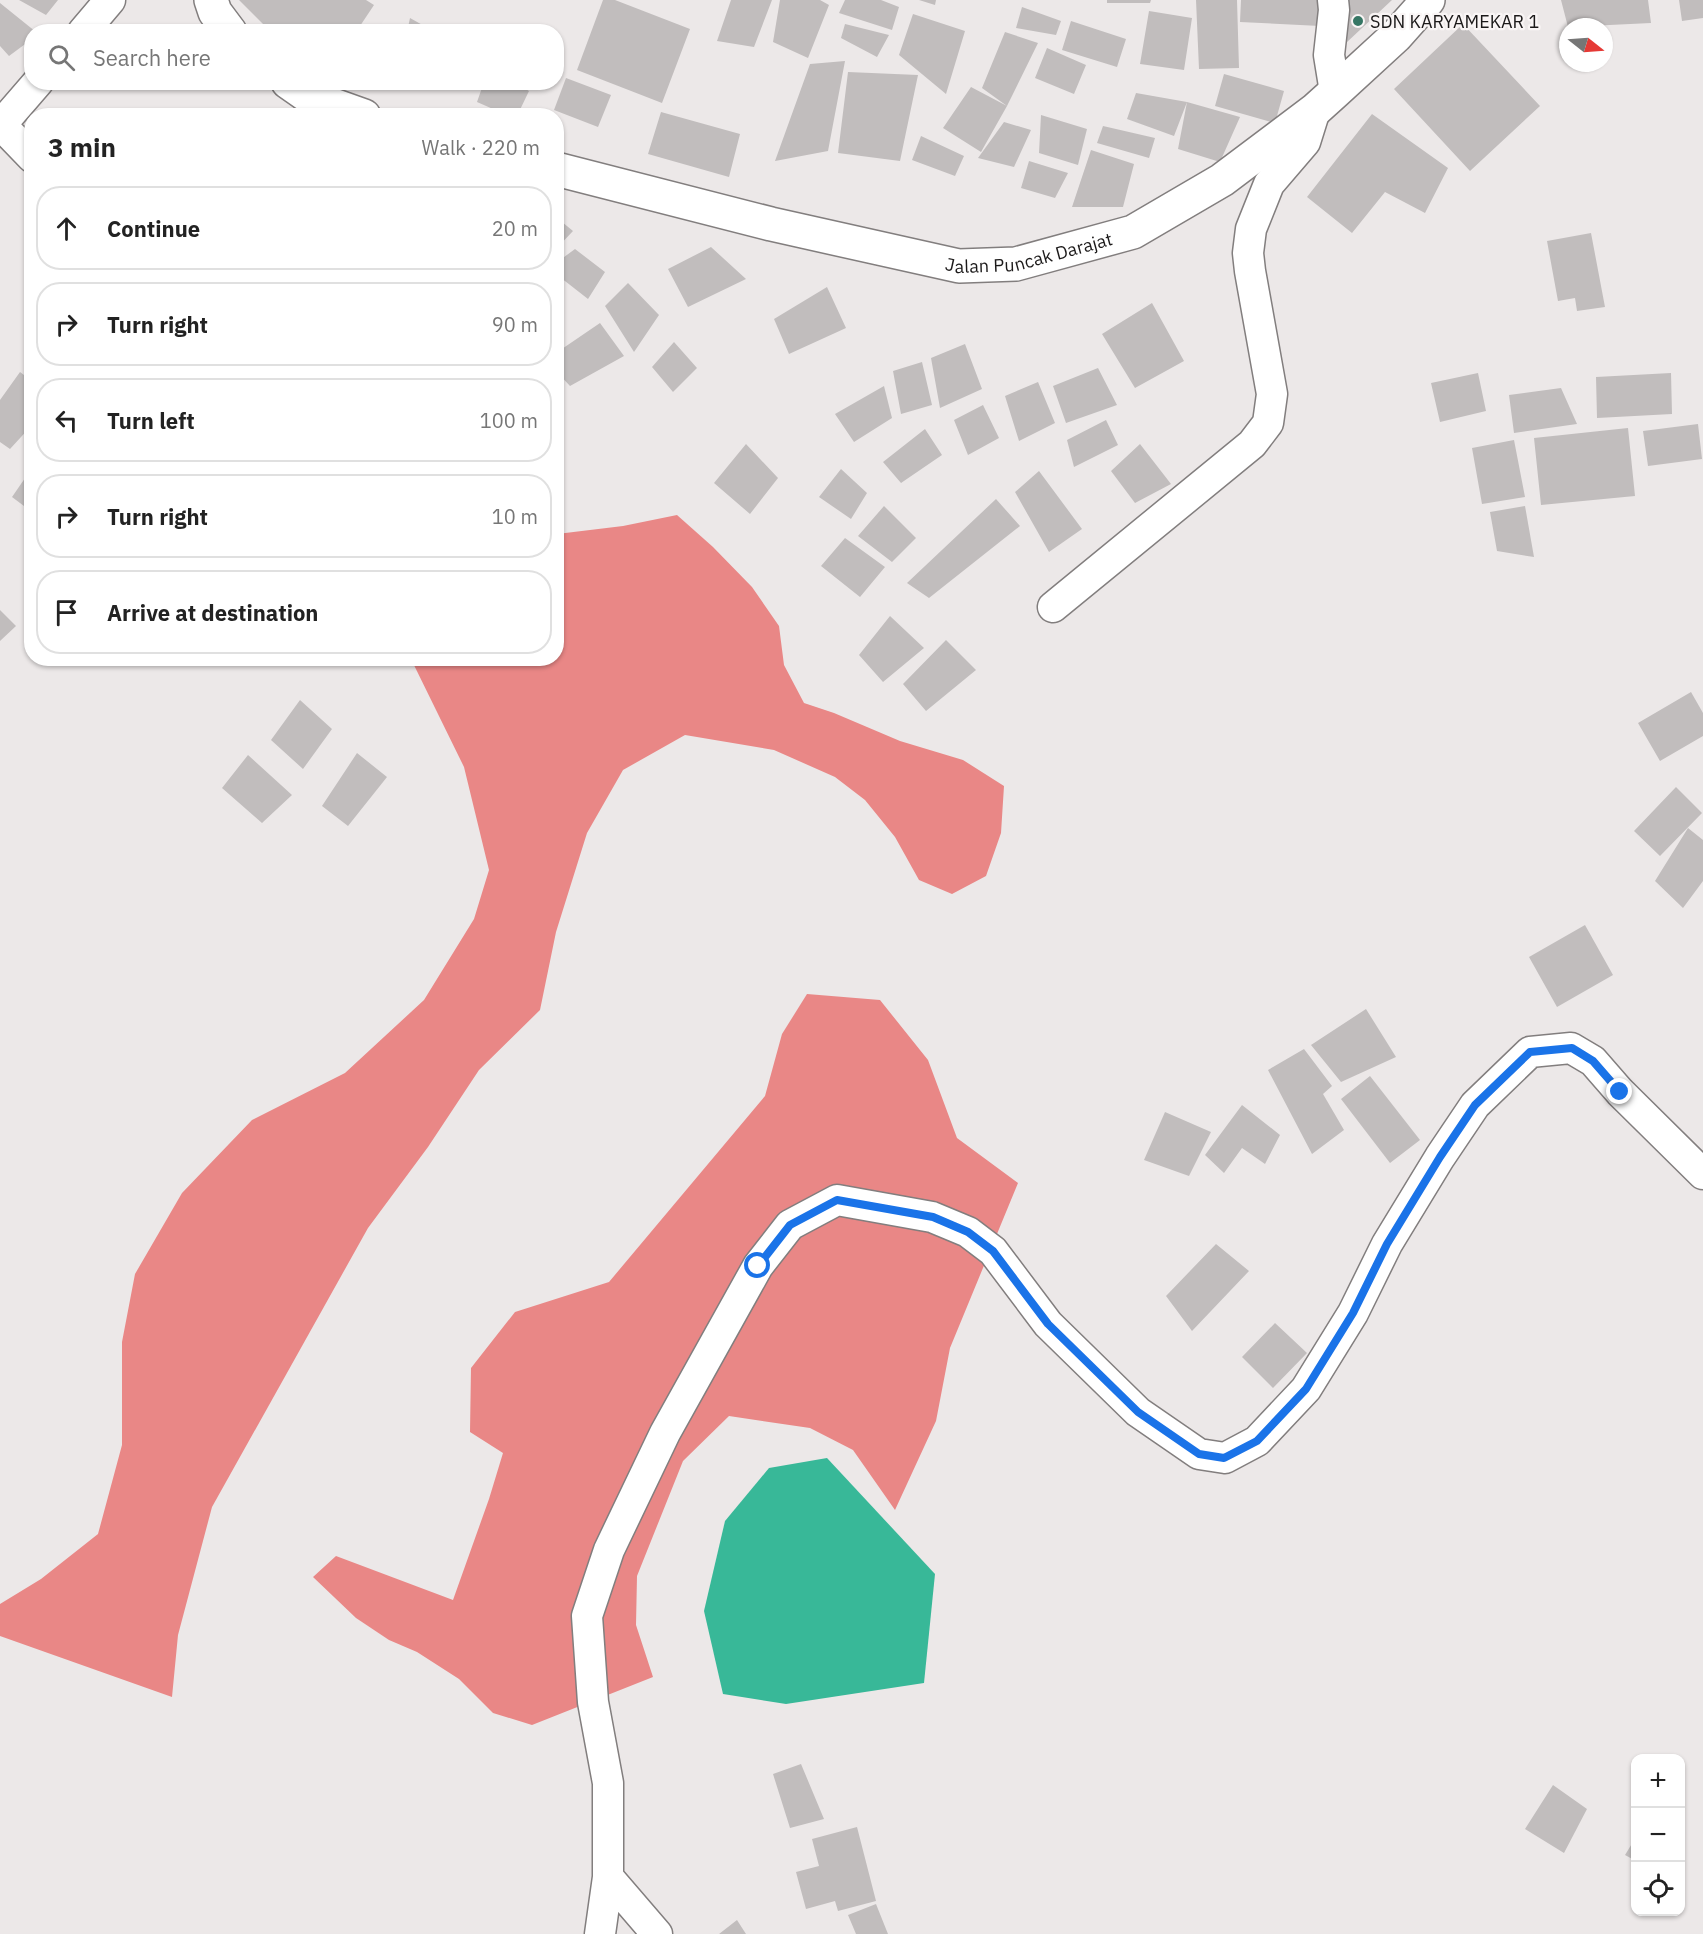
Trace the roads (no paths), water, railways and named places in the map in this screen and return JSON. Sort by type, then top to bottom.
[{"type":"street","points":[[90,24],[110,0]]},
{"type":"street","points":[[211,0],[215,12],[224,24]]},
{"type":"street","points":[[1053,607],[1252,444],[1268,423],[1272,394],[1250,271],[1248,254],[1251,229],[1269,184],[1305,142],[1325,101],[1333,0]]},
{"type":"street","name":"Jalan Puncak Darajat","points":[[564,171],[771,224],[960,266],[1017,264],[1133,232],[1222,180],[1325,101],[1396,36],[1428,0]]},
{"type":"street","points":[[24,149],[1,126],[31,90]]},
{"type":"street","points":[[299,90],[308,96],[342,108]]},
{"type":"street","points":[[600,1934],[609,1877],[608,1783],[593,1702],[587,1616],[609,1550],[665,1433],[758,1266],[790,1225],[837,1200],[933,1217],[968,1232],[993,1251],[1048,1324],[1138,1412],[1199,1454],[1224,1458],[1257,1441],[1306,1389],[1353,1313],[1387,1244],[1440,1157],[1475,1105],[1530,1052],[1572,1048],[1593,1061],[1620,1092],[1703,1174]]},
{"type":"street","points":[[609,1877],[657,1934]]},
{"type":"place","name":"SDN KARYAMEKAR 1","points":[[1358,21]]}]
